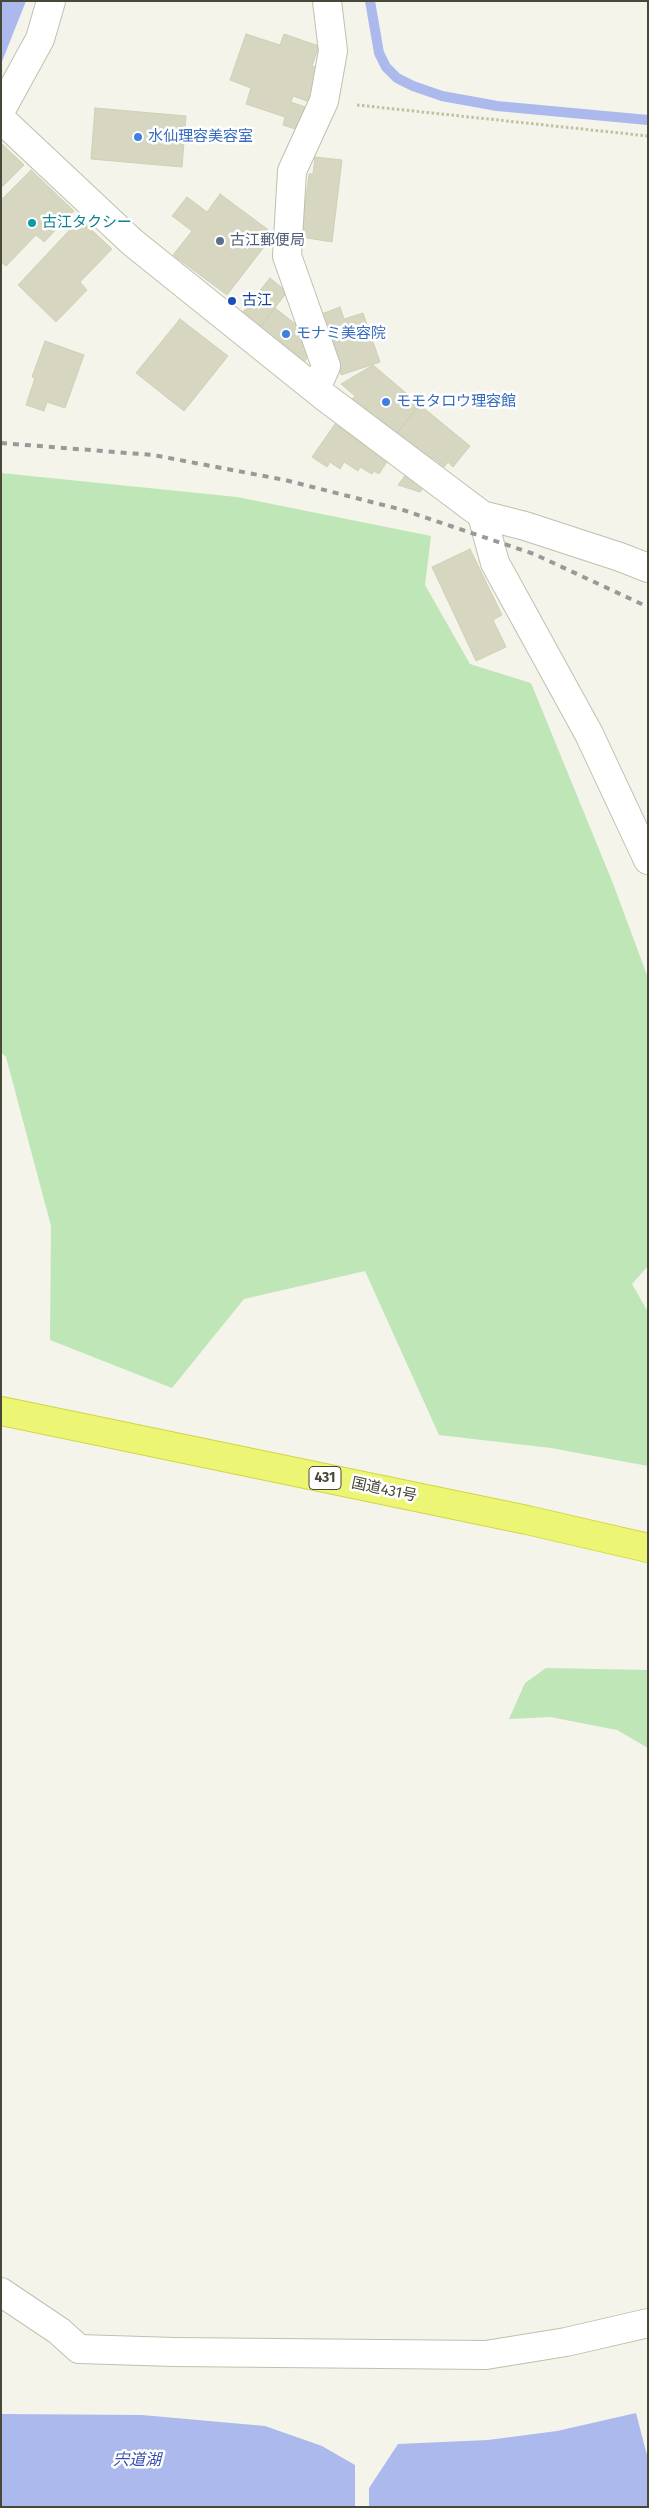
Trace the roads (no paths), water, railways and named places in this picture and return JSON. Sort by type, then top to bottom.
[{"type":"highway","name":"国道431号","points":[[1,1410],[528,1520],[648,1548]]},
{"type":"street","points":[[1,110],[40,39],[51,1]]},
{"type":"street","points":[[316,390],[326,366],[287,256],[292,171],[324,101],[333,51],[327,1]]},
{"type":"street","points":[[1,119],[132,242],[316,390],[482,515],[534,528],[648,568]]},
{"type":"street","points":[[482,515],[495,563],[589,734],[648,860]]},
{"type":"street","points":[[1,2292],[59,2331],[79,2349],[174,2352],[486,2355],[566,2342],[648,2323]]},
{"type":"water","points":[[1,1],[26,1],[1,64]]},
{"type":"water","points":[[636,2413],[648,2459],[648,2507],[369,2507],[369,2488],[398,2444],[488,2440],[557,2431]]},
{"type":"water","name":"宍道湖","points":[[1,2414],[142,2415],[265,2426],[322,2446],[355,2465],[355,2507],[1,2507]]},
{"type":"waterway","points":[[370,1],[379,53],[386,67],[397,78],[413,86],[442,96],[497,106],[648,120]]},
{"type":"railway","points":[[1,443],[153,455],[285,480],[403,510],[534,554],[648,607]]},
{"type":"place","name":"水仙理容美容室","points":[[138,137]]},
{"type":"place","name":"古江タクシー","points":[[32,223]]},
{"type":"place","name":"古江郵便局","points":[[220,241]]},
{"type":"place","name":"古江","points":[[232,301]]},
{"type":"place","name":"モナミ美容院","points":[[286,334]]},
{"type":"place","name":"モモタロウ理容館","points":[[386,402]]}]
